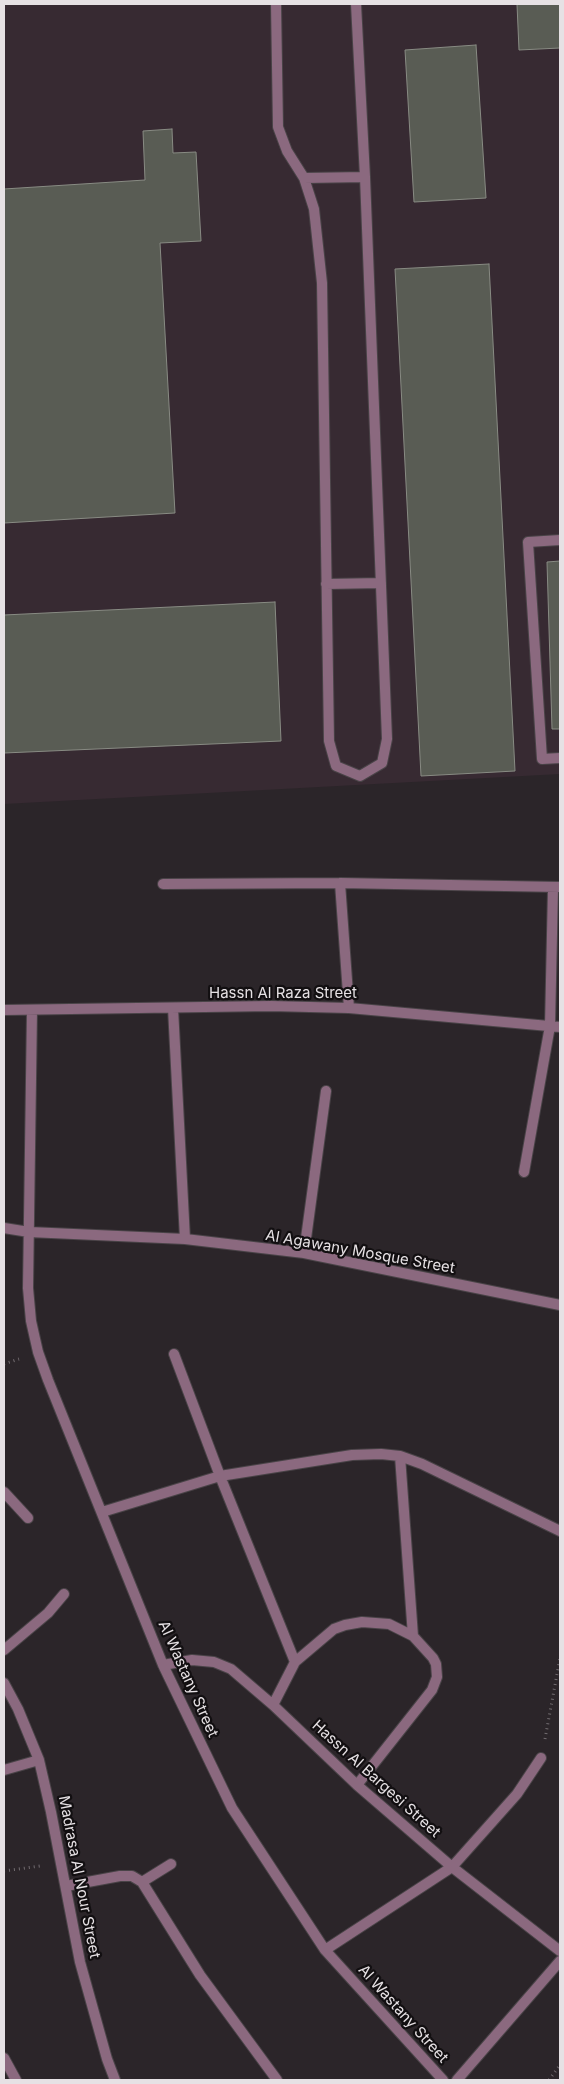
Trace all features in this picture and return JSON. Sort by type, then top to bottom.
[{"type":"street","points":[[276,4],[278,127],[287,151],[304,178],[314,209],[322,282],[329,742],[336,766],[360,776],[382,763],[387,739],[365,177],[356,4]]},
{"type":"street","points":[[304,178],[365,177]]},
{"type":"street","points":[[560,540],[528,542],[542,759],[560,758]]},
{"type":"street","points":[[326,584],[381,583]]},
{"type":"street","points":[[340,882],[349,1008]]},
{"type":"street","points":[[163,884],[340,882],[557,887],[555,1026],[524,1172]]},
{"type":"street","name":"Hassn Al Raza Street","points":[[4,1010],[271,1006],[349,1008],[555,1026]]},
{"type":"street","points":[[173,1008],[185,1239]]},
{"type":"street","name":"Al Wastany Street","points":[[32,1010],[28,1288],[31,1321],[38,1352],[48,1380],[163,1665],[232,1808],[325,1950],[443,2080]]},
{"type":"street","points":[[304,1253],[326,1091]]},
{"type":"street","name":"Al Agawany Mosque Street","points":[[4,1228],[29,1232],[185,1239],[304,1253],[560,1305]]},
{"type":"street","points":[[174,1354],[220,1476],[295,1662]]},
{"type":"street","points":[[102,1512],[220,1476],[352,1455],[380,1454],[400,1456],[422,1464],[560,1531]]},
{"type":"street","points":[[400,1456],[413,1636]]},
{"type":"street","points":[[4,1492],[28,1518]]},
{"type":"street","points":[[4,1650],[48,1613],[64,1594]]},
{"type":"street","points":[[273,1705],[295,1662],[334,1629],[362,1622],[389,1624],[413,1636],[433,1658],[436,1664],[437,1677],[432,1690],[357,1785]]},
{"type":"street","name":"Hassn Al Bargesi Street","points":[[163,1665],[192,1660],[214,1662],[231,1669],[273,1705],[357,1785],[452,1867],[560,1951]]},
{"type":"street","name":"Madrasa Al Nour Street","points":[[4,1682],[18,1709],[39,1760],[62,1864],[80,1962],[107,2059],[115,2080]]},
{"type":"street","points":[[325,1950],[452,1867],[517,1794],[541,1758]]},
{"type":"street","points":[[4,1770],[39,1760]]},
{"type":"street","points":[[142,1882],[171,1864]]},
{"type":"street","points":[[66,1886],[120,1876],[132,1876],[142,1882],[200,1975],[277,2080]]},
{"type":"street","points":[[457,2080],[560,1961]]},
{"type":"street","points":[[4,2058],[16,2080]]},
{"type":"path","points":[[541,1758],[560,1658]]},
{"type":"path","points":[[4,1871],[62,1864]]},
{"type":"path","points":[[549,2080],[560,2065]]},
{"type":"shaded area","points":[[4,4],[560,4],[560,774],[4,804]]},
{"type":"building","points":[[517,4],[560,4],[560,48],[519,50]]},
{"type":"building","points":[[476,45],[486,198],[414,202],[405,50]]},
{"type":"building","points":[[172,129],[173,153],[196,152],[201,241],[160,243],[175,513],[4,523],[4,189],[145,180],[143,131]]},
{"type":"building","points":[[489,264],[515,771],[421,776],[395,269]]},
{"type":"building","points":[[560,561],[560,729],[552,729],[547,562]]},
{"type":"building","points":[[275,602],[281,741],[4,753],[4,615]]}]
